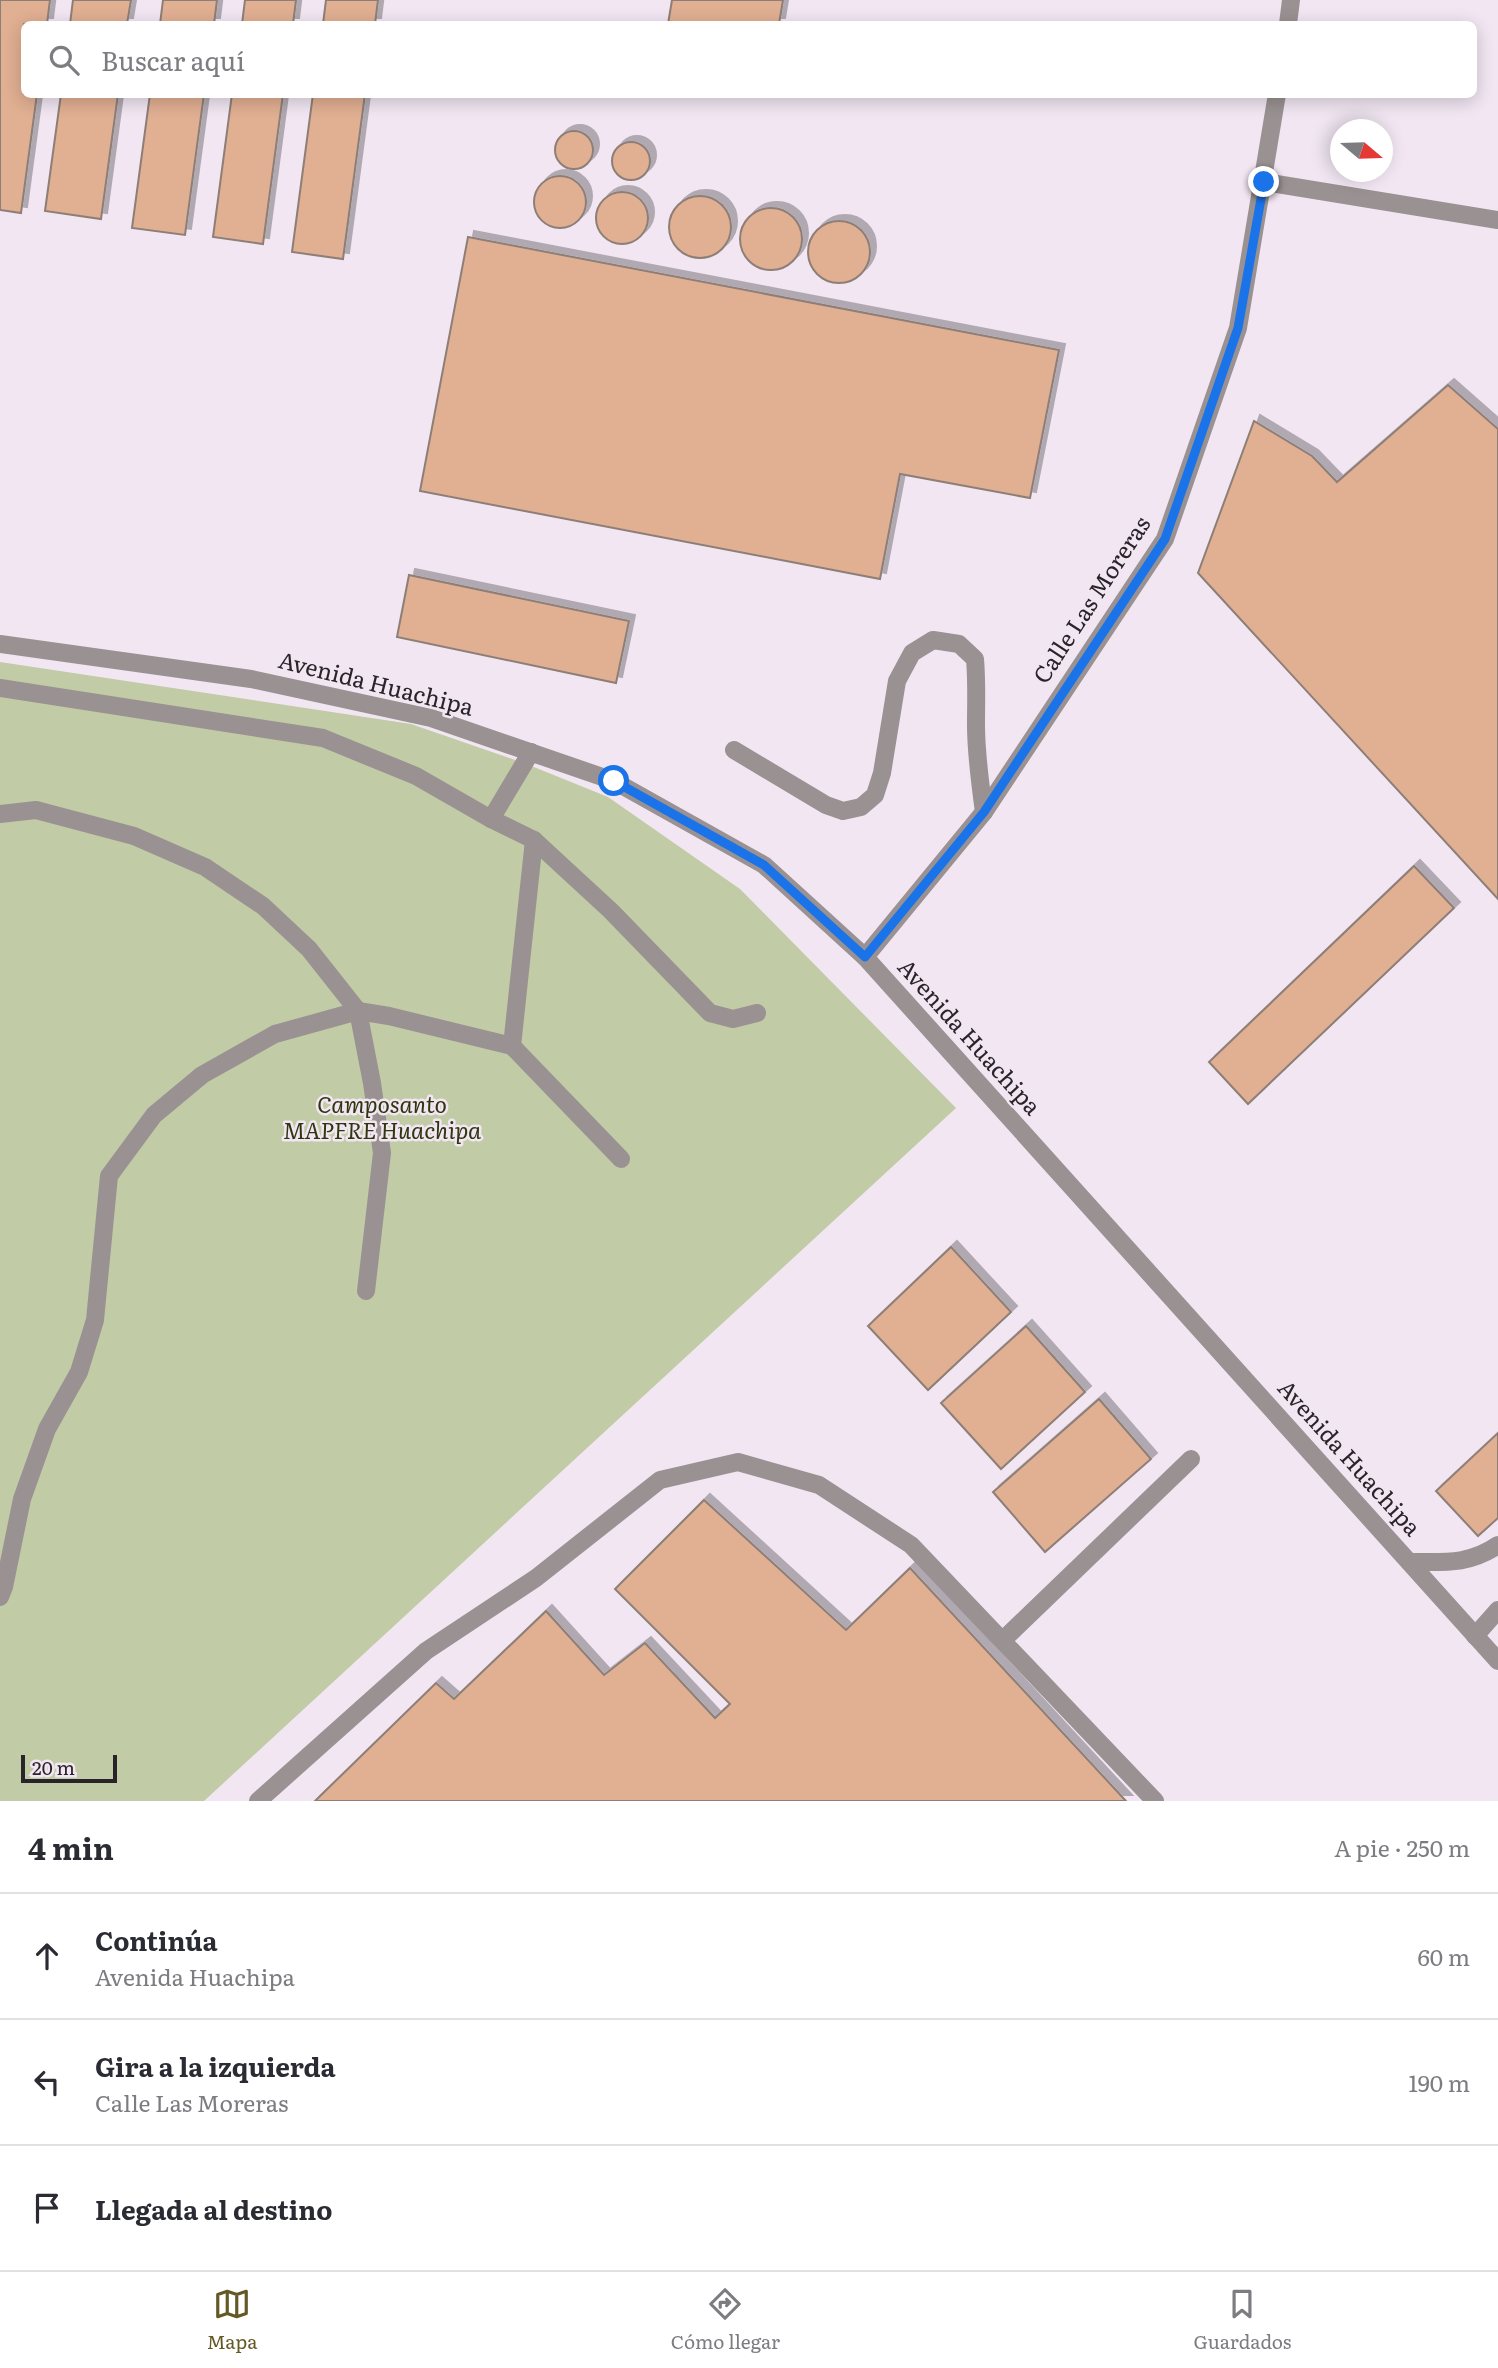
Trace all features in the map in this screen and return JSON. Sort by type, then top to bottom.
[{"type":"street","points":[[1288,21],[1291,0]]},
{"type":"street","name":"Calle Las Moreras","points":[[865,957],[984,812],[1165,539],[1238,328],[1276,98]]},
{"type":"street","points":[[1264,182],[1498,220]]},
{"type":"street","points":[[734,750],[826,805],[843,811],[861,807],[875,795],[882,773],[897,681],[912,653],[933,640],[959,644],[975,659],[978,690],[977,754],[984,812]]},
{"type":"street","name":"Avenida Huachipa","points":[[0,644],[251,679],[431,718],[614,781],[764,865],[865,957],[1498,1661]]},
{"type":"street","points":[[0,688],[323,738],[416,776],[534,840],[611,911],[710,1013],[733,1019],[757,1013]]},
{"type":"street","points":[[491,819],[531,752]]},
{"type":"street","points":[[0,814],[36,810],[134,836],[205,867],[262,906],[309,949],[358,1011],[382,1153],[366,1291]]},
{"type":"street","points":[[512,1046],[534,840]]},
{"type":"street","points":[[0,1597],[22,1499],[47,1429],[79,1372],[96,1320],[109,1176],[154,1115],[202,1075],[275,1034],[358,1011],[389,1016],[512,1046],[621,1159]]},
{"type":"street","points":[[1003,1640],[1191,1459]]},
{"type":"street","points":[[258,1801],[426,1651],[536,1578],[660,1480],[738,1462],[819,1485],[911,1545],[1156,1801]]},
{"type":"street","points":[[1410,1562],[1460,1562],[1483,1555],[1498,1545]]},
{"type":"street","points":[[1475,1636],[1498,1611]]},
{"type":"green space","name":"Camposanto MAPFRE Huachipa","points":[[0,662],[411,724],[524,763],[608,797],[740,889],[956,1108],[204,1801],[0,1801]]},
{"type":"building","points":[[0,0],[50,0],[47,21],[21,21],[21,98],[36,98],[21,213],[0,210]]},
{"type":"building","points":[[73,0],[131,0],[128,21],[70,21]]},
{"type":"building","points":[[163,0],[217,0],[214,21],[160,21]]},
{"type":"building","points":[[245,0],[296,0],[293,21],[242,21]]},
{"type":"building","points":[[326,0],[378,0],[375,21],[323,21]]},
{"type":"building","points":[[672,0],[783,0],[780,21],[668,21]]},
{"type":"building","points":[[60,98],[117,98],[101,219],[45,211]]},
{"type":"building","points":[[149,98],[203,98],[185,235],[132,228]]},
{"type":"building","points":[[231,98],[282,98],[263,244],[213,237]]},
{"type":"building","points":[[312,98],[364,98],[343,259],[292,252]]},
{"type":"building","points":[[574,131],[587,137],[593,150],[587,163],[574,169],[561,163],[555,150],[561,137]]},
{"type":"building","points":[[631,142],[644,148],[650,161],[644,174],[631,180],[618,174],[612,161],[618,148]]},
{"type":"building","points":[[560,176],[570,178],[578,184],[584,192],[584,212],[578,220],[570,226],[560,228],[550,226],[542,220],[536,212],[534,202],[536,192],[542,184],[550,178]]},
{"type":"building","points":[[622,192],[632,194],[640,200],[646,208],[646,228],[640,236],[632,242],[622,244],[612,242],[604,236],[598,228],[596,218],[598,208],[604,200],[612,194]]},
{"type":"building","points":[[700,196],[712,198],[722,205],[729,215],[729,239],[722,249],[712,256],[700,258],[688,256],[678,249],[671,239],[669,227],[671,215],[678,205],[688,198]]},
{"type":"building","points":[[771,208],[783,210],[793,217],[800,227],[800,251],[793,261],[783,268],[771,270],[759,268],[749,261],[742,251],[740,239],[742,227],[749,217],[759,210]]},
{"type":"building","points":[[839,221],[851,223],[861,230],[868,240],[868,264],[861,274],[851,281],[839,283],[827,281],[817,274],[810,264],[808,252],[810,240],[817,230],[827,223]]},
{"type":"building","points":[[468,237],[1059,350],[1030,498],[900,474],[880,579],[420,491]]},
{"type":"building","points":[[1448,385],[1498,429],[1498,899],[1198,573],[1254,421],[1312,456],[1337,482]]},
{"type":"building","points":[[409,575],[629,621],[616,683],[397,637]]},
{"type":"building","points":[[1414,866],[1454,908],[1248,1104],[1209,1062]]},
{"type":"building","points":[[951,1247],[1011,1312],[928,1390],[868,1326]]},
{"type":"building","points":[[1026,1326],[1085,1392],[1001,1469],[941,1403]]},
{"type":"building","points":[[1099,1399],[1151,1459],[1045,1552],[993,1492]]},
{"type":"building","points":[[1498,1433],[1498,1518],[1478,1536],[1436,1491]]},
{"type":"building","points":[[704,1500],[846,1630],[910,1568],[1126,1801],[315,1801],[436,1683],[454,1699],[546,1611],[604,1675],[645,1643],[715,1718],[730,1704],[615,1589]]},
{"type":"route","points":[[614,781],[764,865],[865,957],[984,812],[1165,539],[1238,328],[1264,182]]}]
